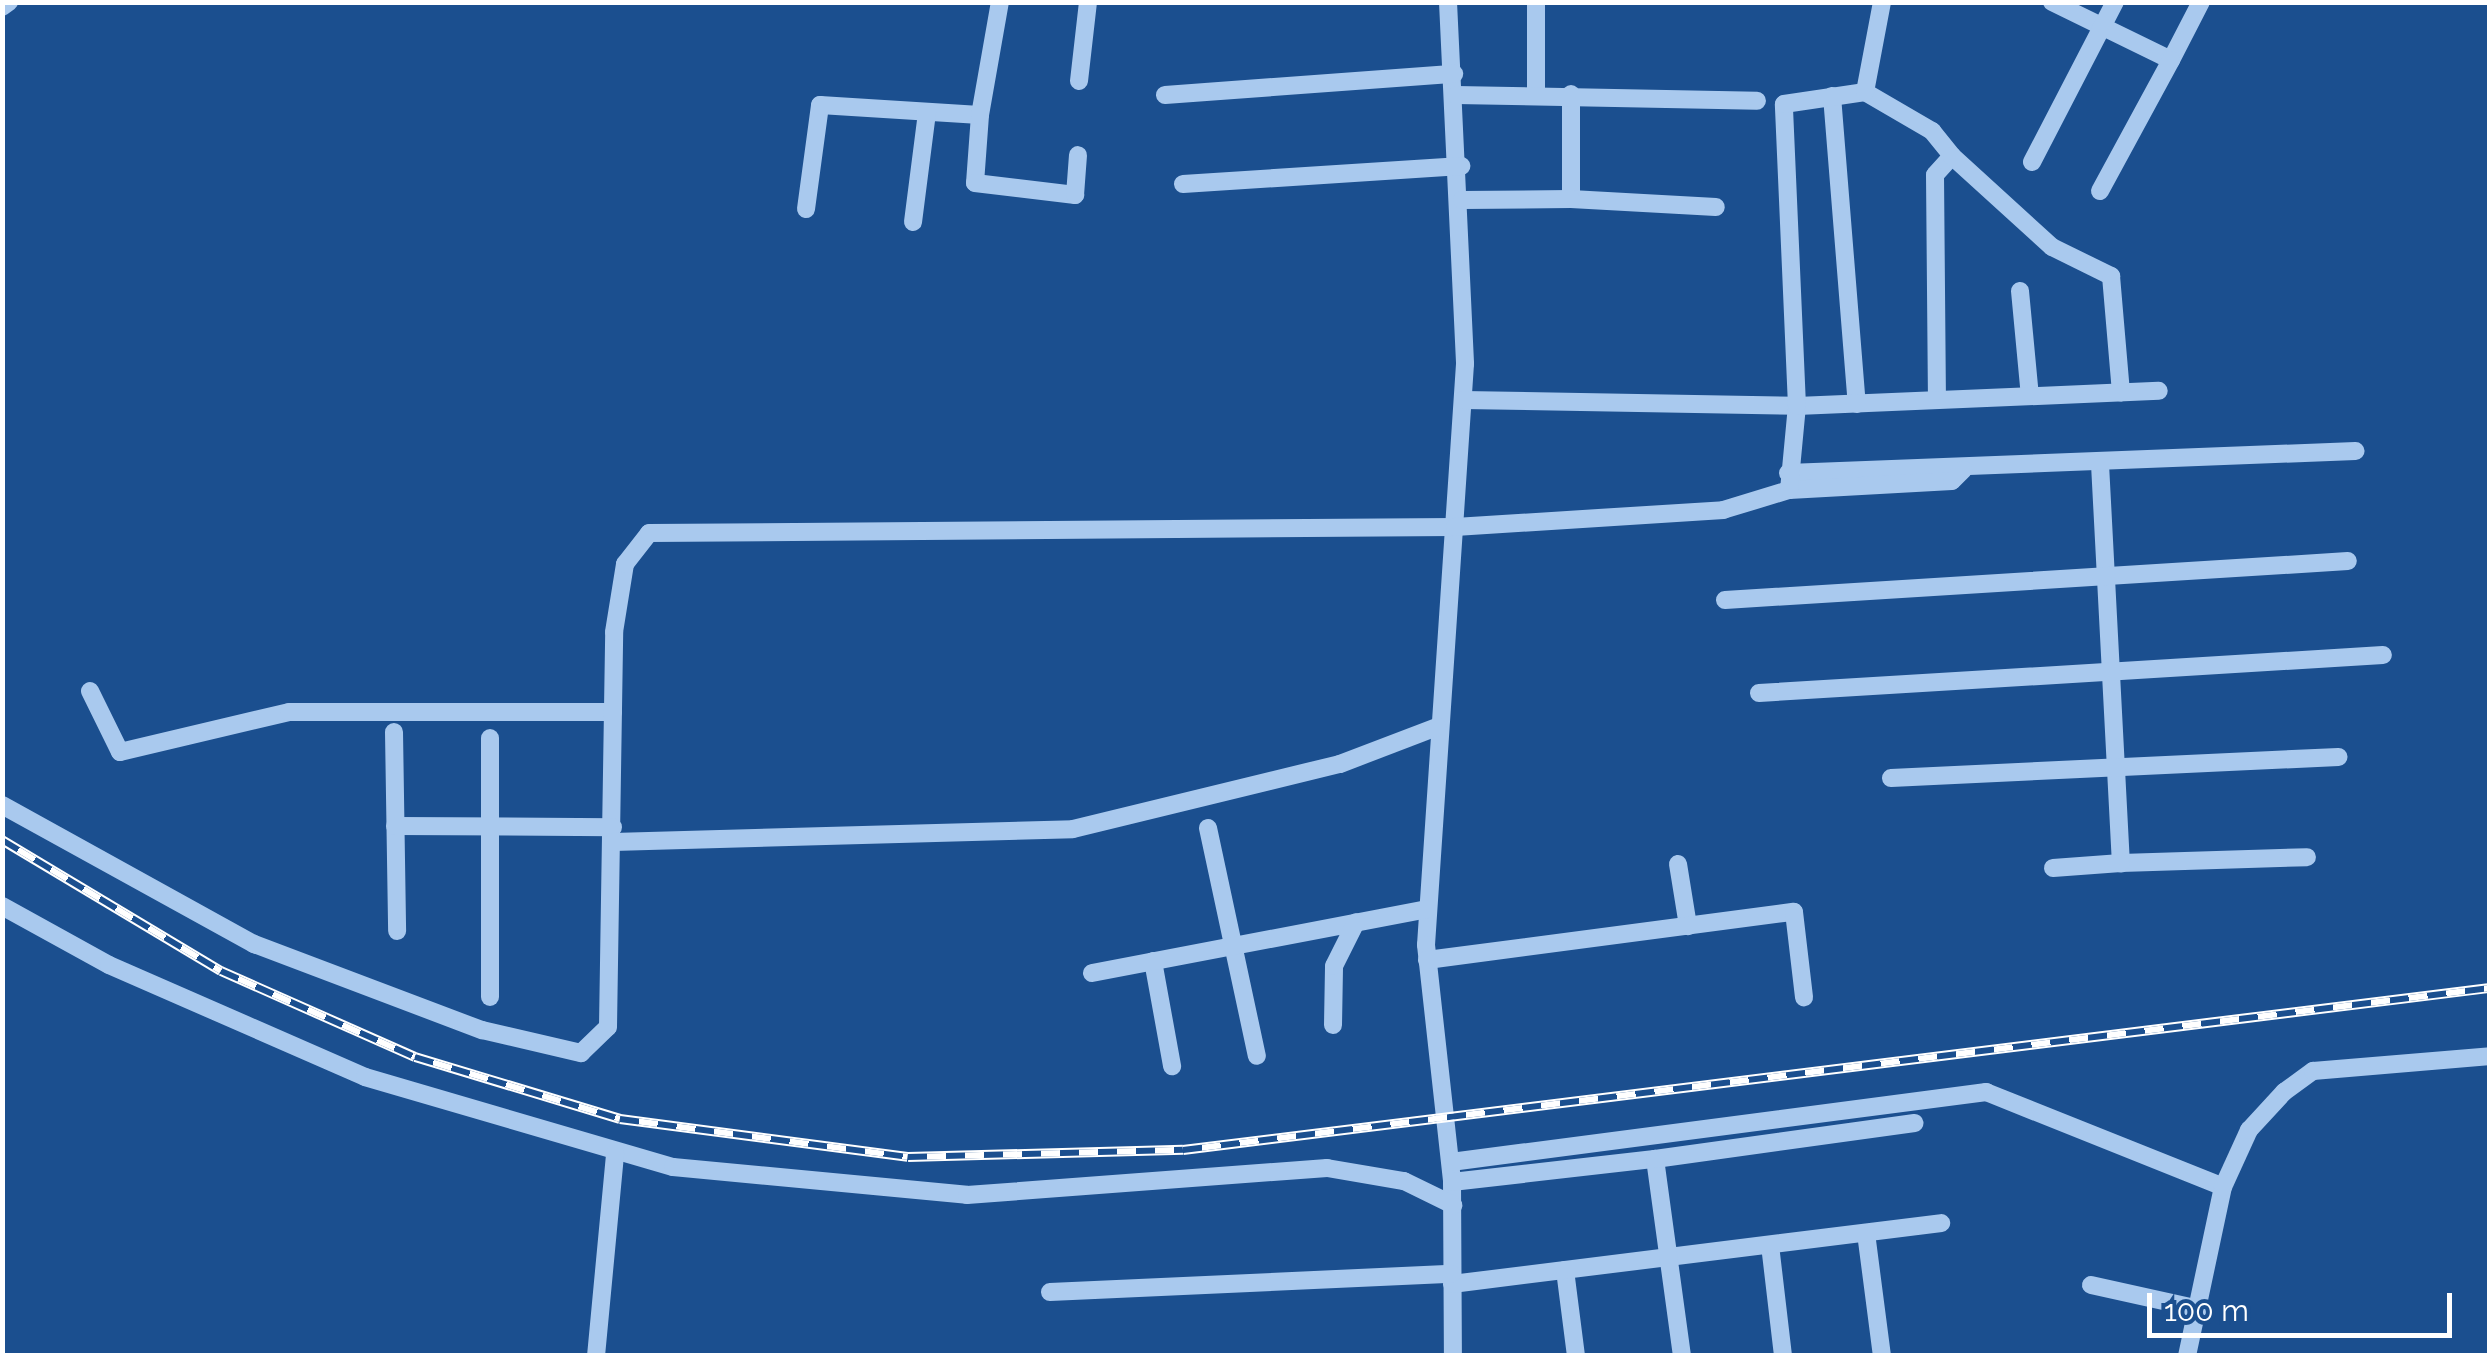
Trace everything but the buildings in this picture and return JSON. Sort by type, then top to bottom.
[{"type":"street","points":[[2,8],[9,2]]},
{"type":"street","points":[[1000,2],[980,115],[975,183],[1076,196],[1078,154]]},
{"type":"street","points":[[1080,80],[1088,2]]},
{"type":"street","points":[[1448,2],[1461,166],[1462,400],[1456,527],[1437,728],[1427,960],[1451,1162],[1453,1356]]},
{"type":"street","points":[[1536,2],[1536,94]]},
{"type":"street","points":[[1865,92],[1882,2]]},
{"type":"street","points":[[2052,2],[2170,60]]},
{"type":"street","points":[[2032,162],[2116,2]]},
{"type":"street","points":[[2100,190],[2201,2]]},
{"type":"street","points":[[1165,95],[1454,74]]},
{"type":"street","points":[[1788,481],[1796,406],[1784,104],[1865,92],[1932,132],[1952,156],[2052,247],[2111,276],[2121,392]]},
{"type":"street","points":[[1456,95],[1571,94],[1757,101]]},
{"type":"street","points":[[1571,94],[1572,198]]},
{"type":"street","points":[[1832,96],[1856,404]]},
{"type":"street","points":[[806,209],[820,105],[980,115]]},
{"type":"street","points":[[913,222],[927,112]]},
{"type":"street","points":[[1936,400],[1935,175],[1952,156]]},
{"type":"street","points":[[1183,184],[1461,166]]},
{"type":"street","points":[[1462,200],[1572,198],[1716,206]]},
{"type":"street","points":[[2020,291],[2030,396]]},
{"type":"street","points":[[1462,400],[1796,406],[2159,391]]},
{"type":"street","points":[[2,805],[254,944],[482,1030],[581,1053],[608,1027],[613,712],[625,564],[649,533],[1456,527],[1723,510],[1788,481],[1948,462],[1962,470],[2356,451]]},
{"type":"street","points":[[2100,464],[2121,864]]},
{"type":"street","points":[[1725,600],[2348,561]]},
{"type":"street","points":[[1760,693],[2383,655]]},
{"type":"street","points":[[90,690],[120,752],[289,712],[613,712]]},
{"type":"street","points":[[395,826],[490,826],[613,834],[1073,829],[1340,764],[1437,728]]},
{"type":"street","points":[[394,732],[398,931]]},
{"type":"street","points":[[490,738],[490,998]]},
{"type":"street","points":[[1891,778],[2339,758]]},
{"type":"street","points":[[1208,828],[1256,1056]]},
{"type":"street","points":[[2053,868],[2306,857]]},
{"type":"street","points":[[1678,864],[1688,926]]},
{"type":"street","points":[[2,906],[109,965],[366,1077],[615,1154],[759,1181],[967,1195],[1327,1168],[1404,1182],[1453,1205]]},
{"type":"street","points":[[1092,973],[1427,909]]},
{"type":"street","points":[[1427,960],[1794,912],[1804,997]]},
{"type":"street","points":[[1334,1025],[1334,966],[1356,922]]},
{"type":"street","points":[[1153,961],[1172,1066]]},
{"type":"street","points":[[2188,1356],[2223,1187],[2250,1130],[2313,1072],[2490,1056]]},
{"type":"street","points":[[1451,1162],[1986,1092],[2223,1187]]},
{"type":"street","points":[[1452,1182],[1915,1123]]},
{"type":"street","points":[[596,1356],[615,1154]]},
{"type":"street","points":[[1655,1159],[1682,1356]]},
{"type":"street","points":[[1050,1292],[1452,1279],[1565,1270],[1941,1224]]},
{"type":"street","points":[[1866,1233],[1882,1356]]},
{"type":"street","points":[[1770,1245],[1784,1356]]},
{"type":"street","points":[[1565,1270],[1576,1356]]},
{"type":"street","points":[[2091,1286],[2199,1309]]},
{"type":"railway","points":[[2,840],[221,971],[415,1057],[620,1119],[908,1157],[1183,1150],[2490,988]]}]
